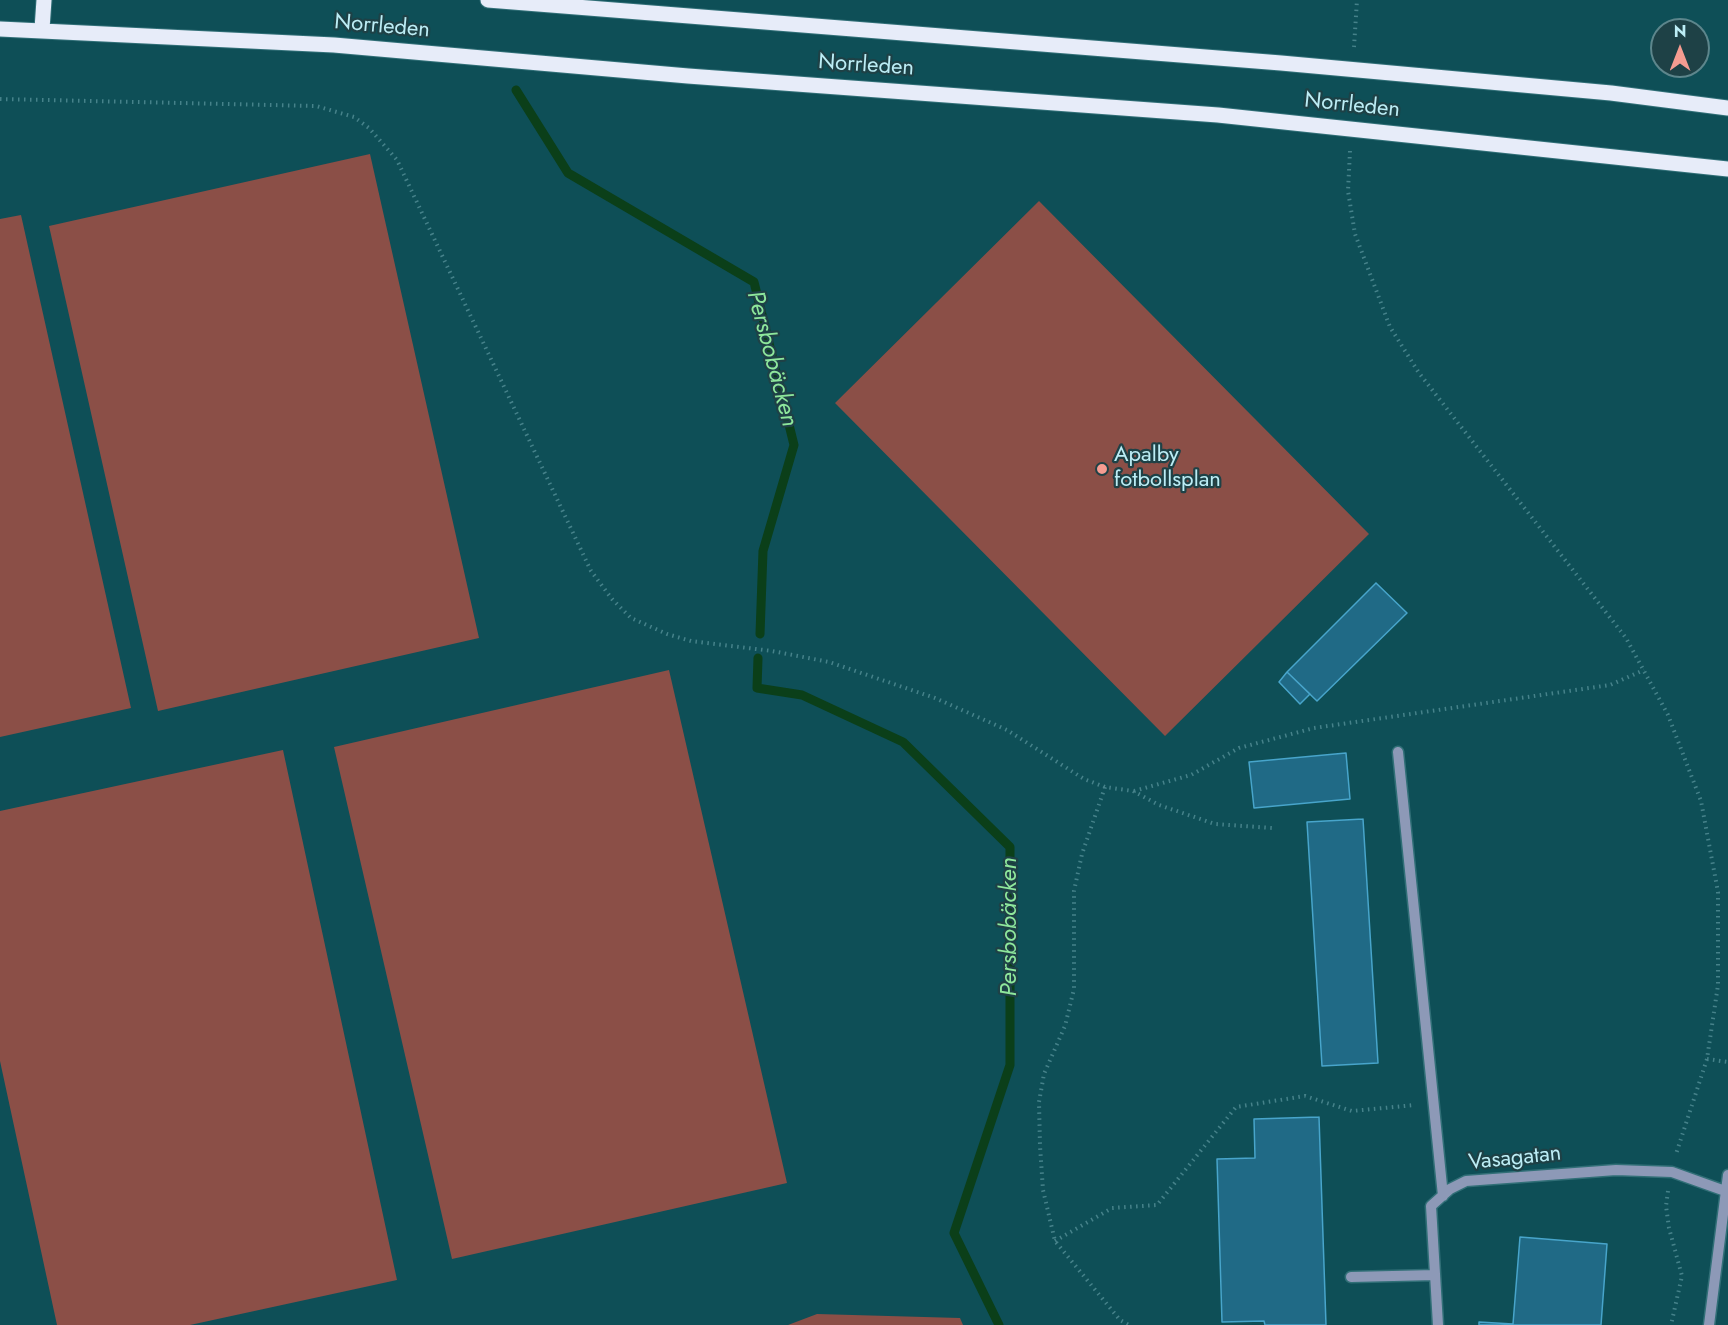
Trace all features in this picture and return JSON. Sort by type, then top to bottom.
[{"type":"main road","points":[[42,29],[44,0]]},
{"type":"main road","name":"Norrleden","points":[[488,0],[1281,63],[1611,93],[1728,108]]},
{"type":"main road","name":"Norrleden","points":[[0,29],[42,29],[334,45],[688,76],[1218,114],[1728,169]]},
{"type":"street","points":[[1398,752],[1443,1196]]},
{"type":"street","name":"Vasagatan","points":[[1438,1325],[1431,1206],[1466,1181],[1616,1170],[1671,1173],[1727,1192]]},
{"type":"street","points":[[1709,1325],[1728,1175]]},
{"type":"street","points":[[1351,1277],[1435,1275]]},
{"type":"path","points":[[1354,48],[1357,0]]},
{"type":"path","points":[[0,99],[316,106],[354,117],[369,128],[397,160],[591,571],[612,599],[631,618],[666,634],[691,641],[772,651],[829,662],[936,698],[1007,730],[1084,779],[1105,787],[1133,791],[1168,808],[1215,824],[1272,828]]},
{"type":"path","points":[[1350,148],[1348,191],[1355,234],[1370,281],[1390,327],[1419,373],[1605,608],[1644,670],[1668,715],[1686,757],[1711,846],[1718,892],[1720,935],[1718,985],[1707,1059],[1728,1062]]},
{"type":"path","points":[[1133,791],[1191,776],[1239,748],[1314,728],[1610,685],[1644,670]]},
{"type":"path","points":[[1105,787],[1082,854],[1074,891],[1074,989],[1065,1026],[1044,1074],[1039,1102],[1043,1190],[1055,1241],[1119,1320],[1129,1325]]},
{"type":"path","points":[[1055,1241],[1112,1208],[1157,1205],[1236,1107],[1305,1096],[1352,1111],[1433,1104]]},
{"type":"shaded area","points":[[370,154],[479,638],[158,711],[49,226]]},
{"type":"shaded area","name":"Apalby fotbollsplan","points":[[1039,201],[1369,534],[1165,736],[835,403]]},
{"type":"shaded area","points":[[21,215],[131,708],[0,737],[0,219]]},
{"type":"shaded area","points":[[669,670],[787,1183],[452,1259],[334,747]]},
{"type":"shaded area","points":[[283,750],[397,1280],[190,1325],[57,1325],[0,1061],[0,811]]},
{"type":"shaded area","points":[[817,1314],[960,1318],[963,1325],[788,1325]]},
{"type":"building","points":[[1376,583],[1407,613],[1317,701],[1287,672]]},
{"type":"building","points":[[1287,672],[1310,694],[1300,704],[1279,682]]},
{"type":"building","points":[[1346,753],[1350,799],[1254,808],[1249,762]]},
{"type":"building","points":[[1363,819],[1378,1063],[1322,1066],[1307,822]]},
{"type":"building","points":[[1319,1117],[1326,1325],[1265,1325],[1264,1321],[1222,1322],[1217,1159],[1255,1158],[1254,1119]]},
{"type":"building","points":[[1520,1237],[1607,1244],[1601,1325],[1479,1325],[1479,1322],[1513,1324]]},
{"type":"waterway","name":"Persbobäcken","points":[[516,90],[568,173],[754,282],[794,445],[763,551],[760,634]]},
{"type":"waterway","name":"Persbobäcken","points":[[758,658],[757,688],[802,695],[903,742],[1010,847],[1010,1065],[954,1233],[999,1325]]},
{"type":"place","name":"Apalby fotbollsplan","points":[[1102,469]]}]
